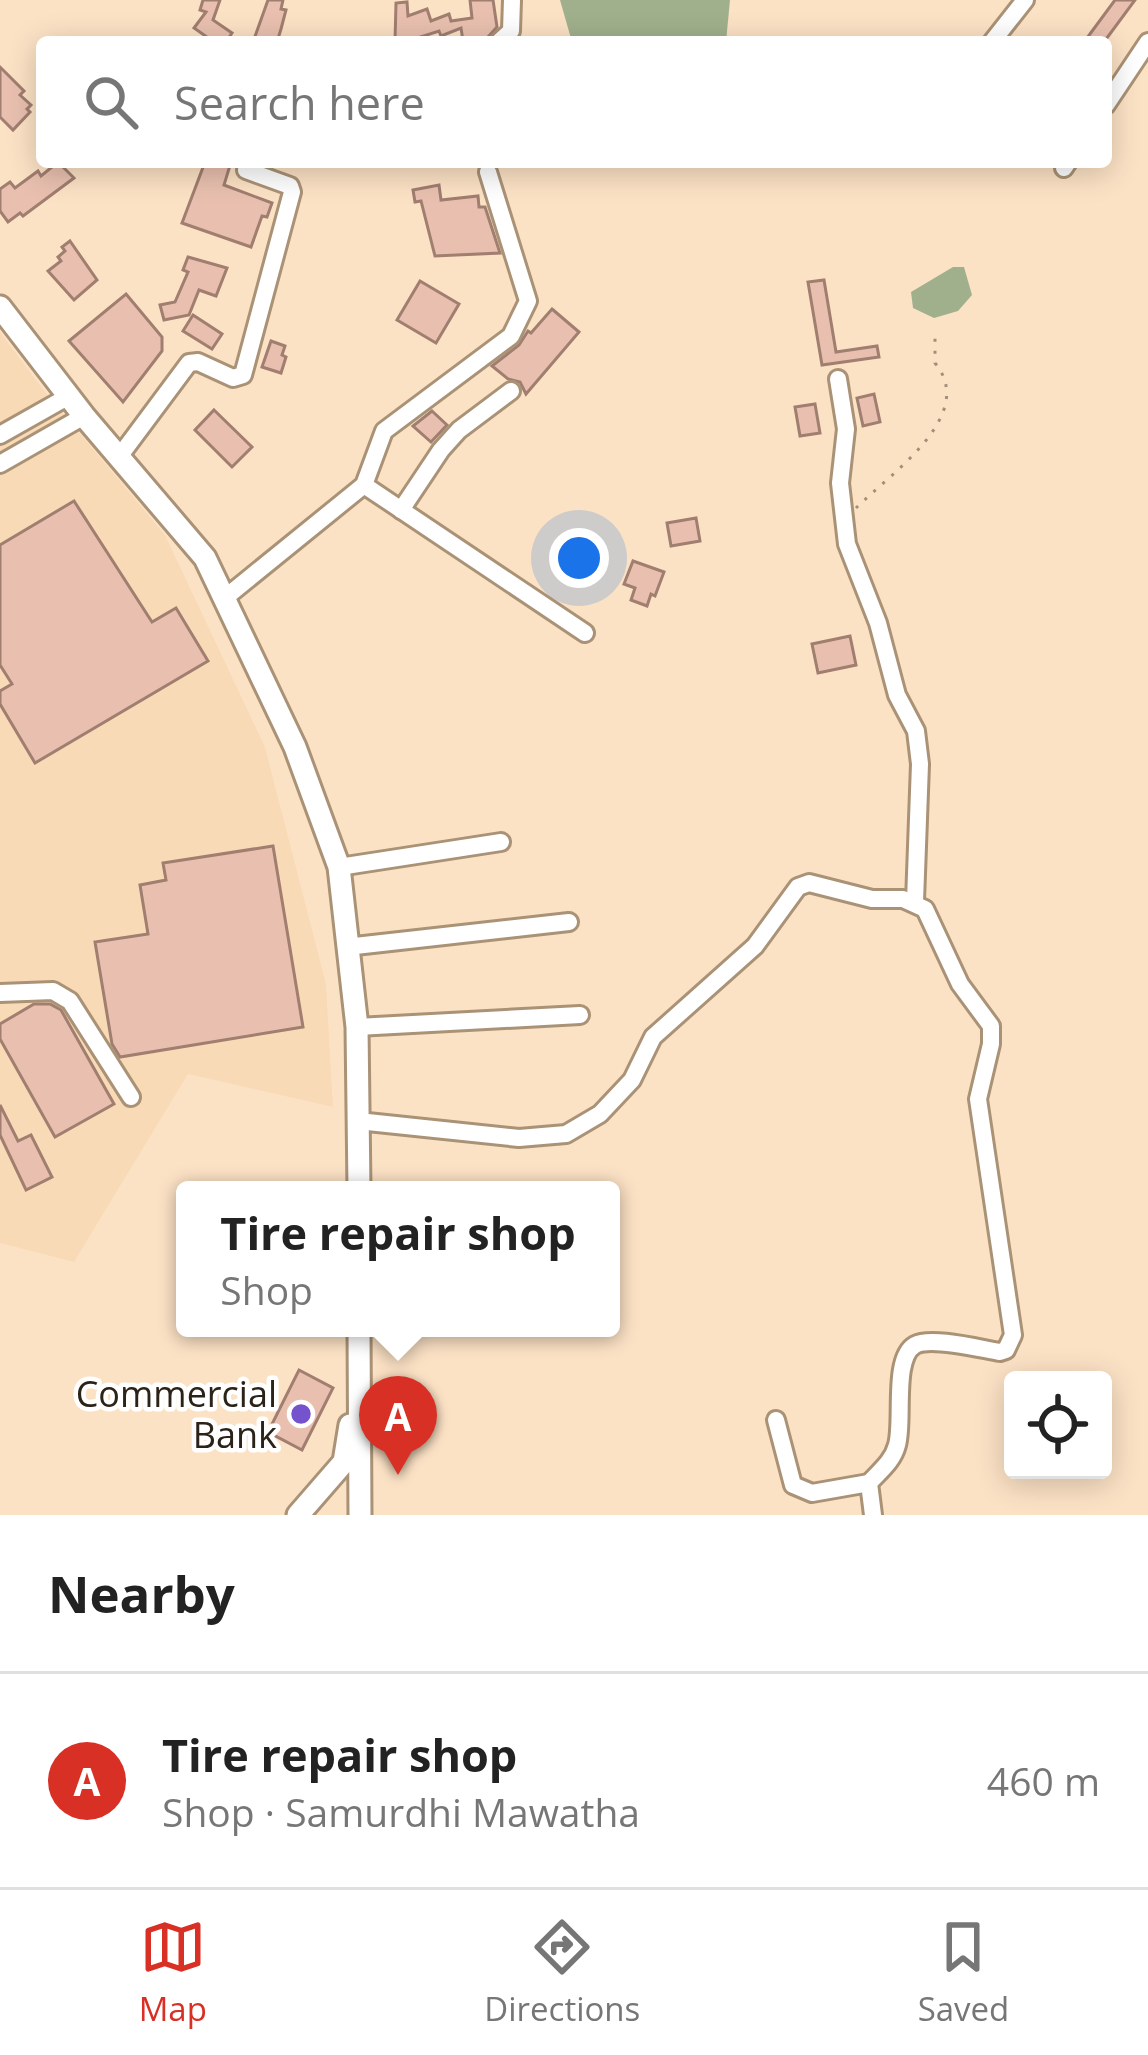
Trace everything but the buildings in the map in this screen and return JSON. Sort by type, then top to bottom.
[{"type":"main road","points":[[0,307],[84,416],[205,558],[296,747],[339,867],[357,1027],[358,1181]]},
{"type":"main road","points":[[359,1337],[360,1515]]},
{"type":"main road","points":[[298,1515],[344,1462],[360,1371]]},
{"type":"street","points":[[506,36],[511,31],[512,0]]},
{"type":"street","points":[[997,36],[1025,0]]},
{"type":"street","points":[[1112,96],[1148,42]]},
{"type":"street","points":[[119,457],[189,363],[198,362],[233,378],[243,375],[292,192],[290,186],[246,170]]},
{"type":"street","points":[[226,597],[364,485],[384,431],[511,336],[528,301],[488,172]]},
{"type":"street","points":[[838,379],[846,429],[840,483],[847,544],[878,623],[897,695],[916,731],[920,764],[915,902]]},
{"type":"street","points":[[401,510],[459,430],[512,392]]},
{"type":"street","points":[[0,435],[69,397]]},
{"type":"street","points":[[0,464],[84,416]]},
{"type":"street","points":[[364,485],[585,633]]},
{"type":"street","points":[[339,867],[500,842]]},
{"type":"street","points":[[358,1121],[519,1138],[566,1134],[600,1114],[632,1080],[653,1037],[755,946],[798,887],[809,883],[872,899],[915,902],[925,909],[960,984],[991,1026],[978,1099],[1011,1343],[1000,1352],[917,1343],[902,1368],[896,1451],[869,1483],[802,1492],[793,1485],[776,1420]]},
{"type":"street","points":[[346,947],[569,922]]},
{"type":"street","points":[[0,993],[53,991],[70,1001],[131,1097]]},
{"type":"street","points":[[357,1027],[580,1015]]},
{"type":"street","points":[[869,1483],[873,1515]]},
{"type":"path","points":[[856,509],[940,425],[948,392],[947,378],[935,363],[935,330]]},
{"type":"shaded area","points":[[560,0],[730,0],[727,36],[570,36]]},
{"type":"shaded area","points":[[953,267],[964,267],[972,295],[958,311],[934,318],[913,308],[911,292]]},
{"type":"shaded area","points":[[0,332],[165,535],[265,747],[326,984],[333,1107],[188,1074],[74,1262],[0,1243]]},
{"type":"place","name":"Commercial Bank","points":[[301,1414]]},
{"type":"place","name":"Tire repair shop","points":[[398,1475]]}]
